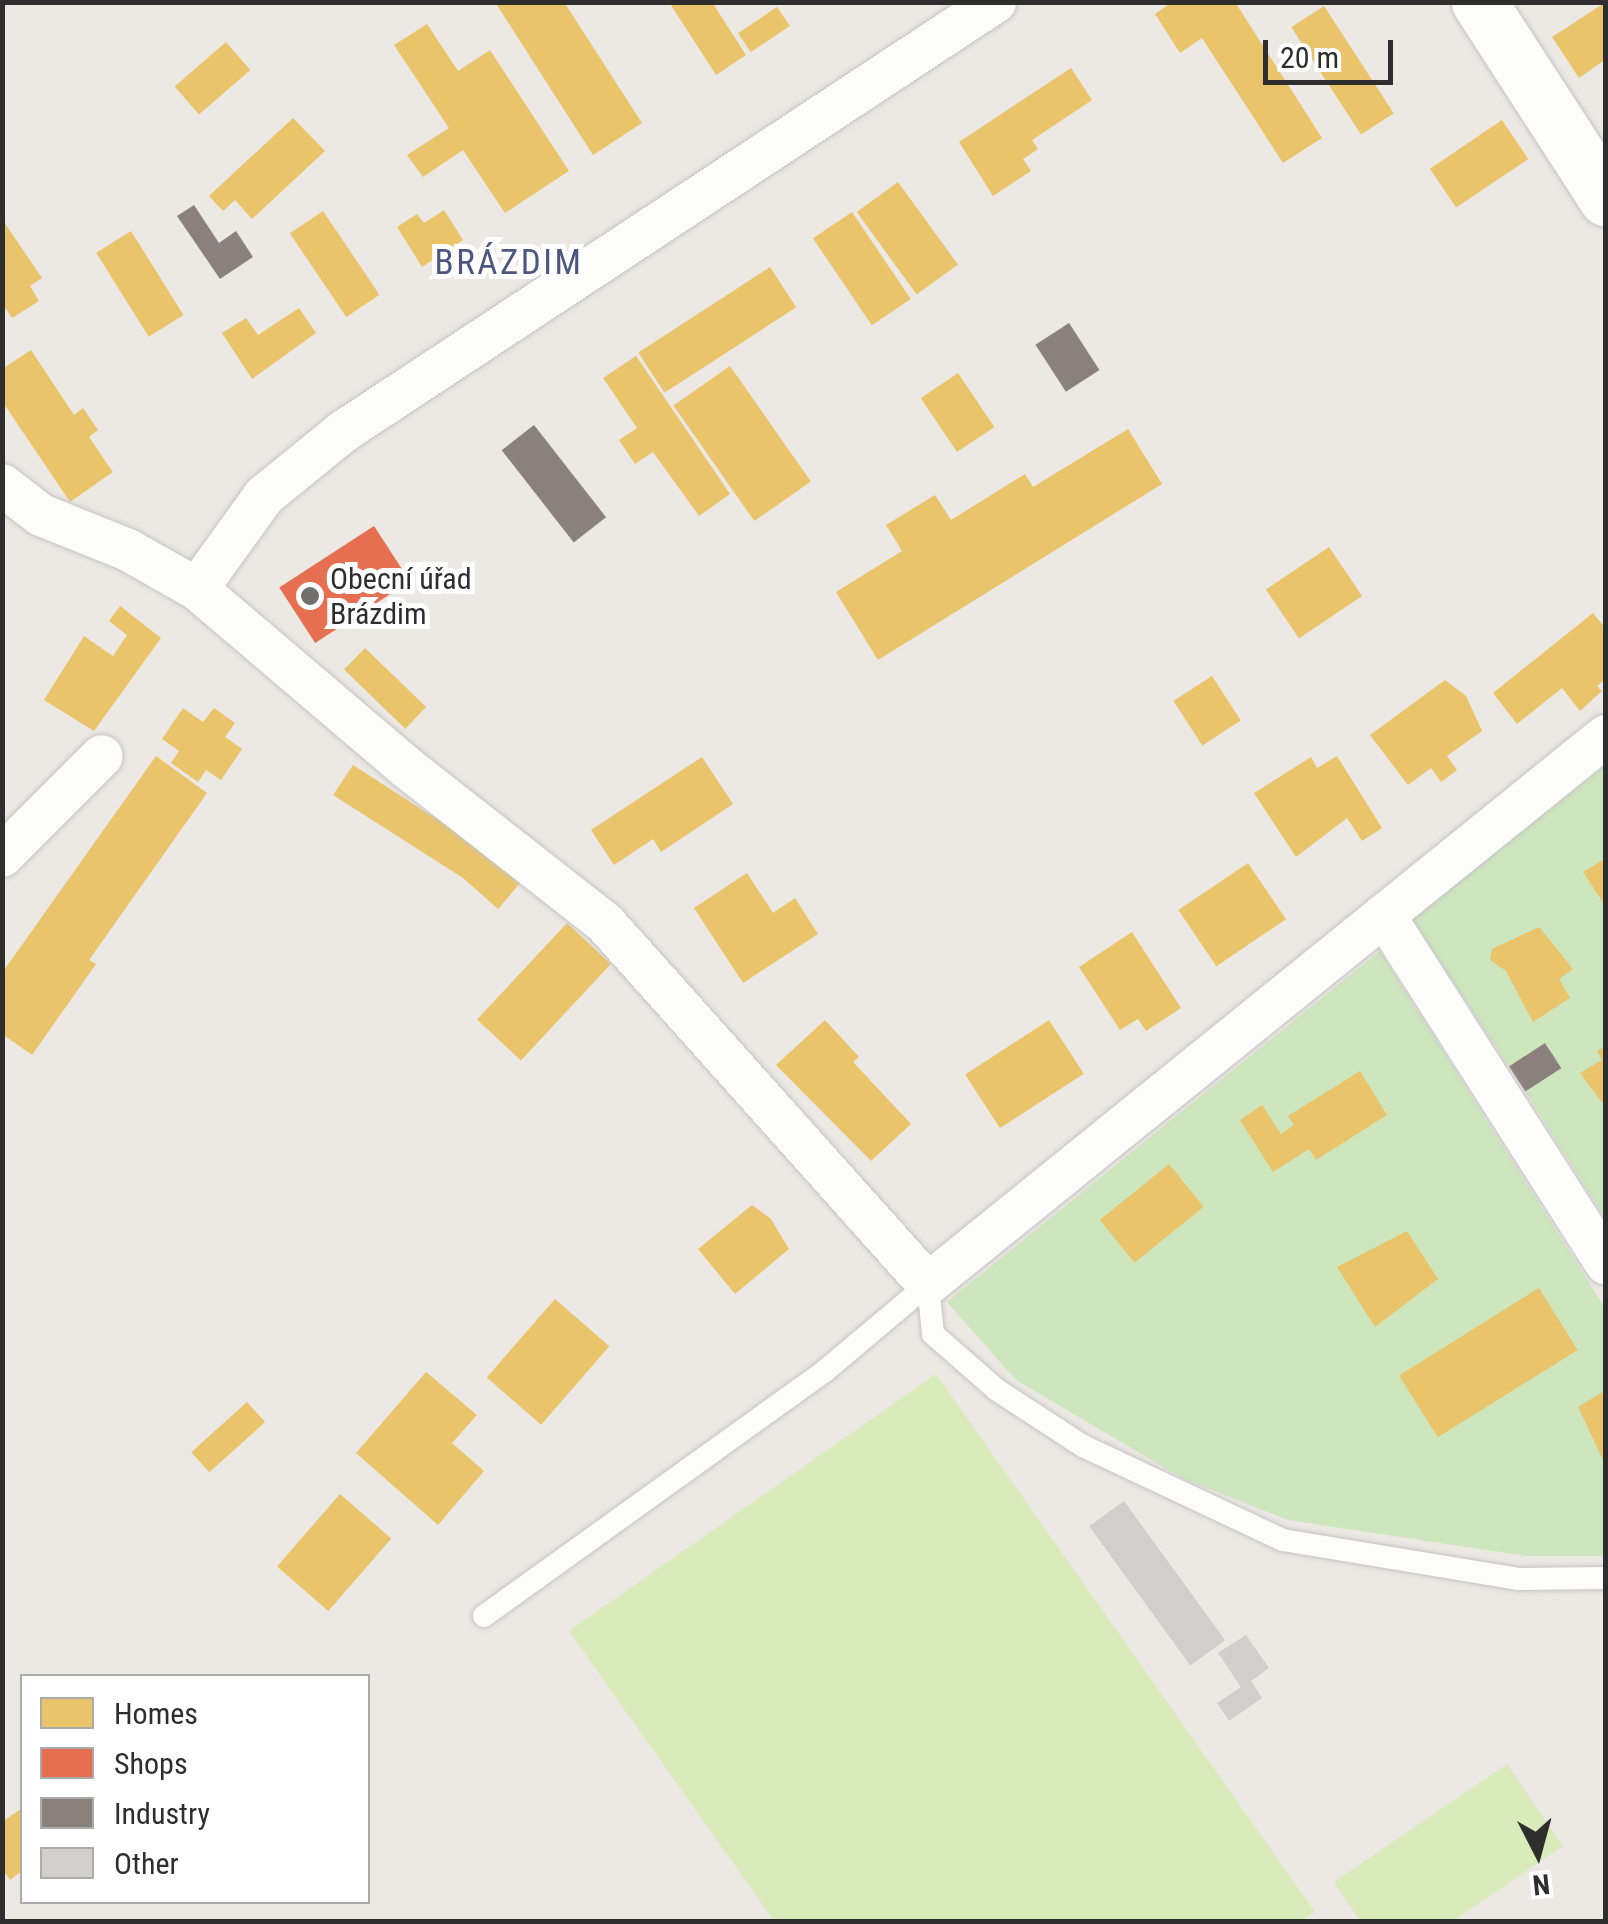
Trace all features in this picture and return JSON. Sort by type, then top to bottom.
[{"type":"street","points":[[197,589],[264,496],[344,430],[995,2]]},
{"type":"street","points":[[1479,2],[1606,198]]},
{"type":"street","points":[[2,485],[41,515],[128,550],[197,589],[406,767],[604,923],[928,1284],[1606,736]]},
{"type":"street","points":[[2,856],[102,756]]},
{"type":"street","points":[[1384,916],[1606,1263]]},
{"type":"lane","points":[[928,1284],[933,1334],[998,1390],[1083,1446],[1282,1540],[1518,1579],[1606,1578]]},
{"type":"lane","points":[[484,1616],[826,1370],[928,1284]]},
{"type":"green space","points":[[1605,765],[1605,1218],[1525,1091],[1560,1069],[1546,1044],[1509,1067],[1412,919]]},
{"type":"green space","points":[[1380,951],[1605,1308],[1605,1556],[1526,1556],[1288,1520],[1182,1478],[1016,1380],[947,1302]]},
{"type":"green space","points":[[936,1374],[1315,1912],[1302,1921],[774,1921],[569,1631]]},
{"type":"green space","points":[[1507,1764],[1563,1846],[1453,1921],[1360,1921],[1334,1882]]},
{"type":"building: Homes","points":[[495,2],[564,2],[642,123],[593,155]]},
{"type":"building: Homes","points":[[669,2],[712,2],[746,55],[716,75]]},
{"type":"building: Homes","points":[[1172,2],[1235,2],[1322,138],[1283,163],[1202,38],[1180,53],[1155,14]]},
{"type":"building: Homes","points":[[1606,2],[1606,59],[1579,78],[1552,37]]},
{"type":"building: Homes","points":[[1324,6],[1394,113],[1361,135],[1291,27]]},
{"type":"building: Homes","points":[[777,7],[790,26],[751,52],[738,33]]},
{"type":"building: Homes","points":[[427,24],[458,71],[490,50],[569,171],[505,213],[463,150],[423,177],[407,155],[449,128],[394,45]]},
{"type":"building: Homes","points":[[226,42],[250,70],[199,115],[175,87]]},
{"type":"building: Homes","points":[[1071,68],[1092,100],[1032,140],[1038,149],[1023,159],[1031,171],[993,196],[959,142]]},
{"type":"building: Homes","points":[[293,118],[325,151],[252,219],[235,200],[223,211],[209,196]]},
{"type":"building: Homes","points":[[1502,120],[1528,159],[1456,208],[1430,169]]},
{"type":"building: Homes","points":[[898,182],[958,265],[917,294],[857,212]]},
{"type":"building: Homes","points":[[444,210],[463,240],[422,267],[397,227],[417,214],[424,223]]},
{"type":"building: Homes","points":[[323,211],[379,295],[346,317],[290,233]]},
{"type":"building: Homes","points":[[852,212],[911,299],[872,325],[813,238]]},
{"type":"building: Homes","points":[[2,219],[42,278],[30,286],[39,301],[12,318],[2,303]]},
{"type":"building: Homes","points":[[131,231],[183,315],[149,337],[96,253]]},
{"type":"building: Homes","points":[[770,267],[796,307],[664,393],[638,353]]},
{"type":"building: Homes","points":[[299,308],[316,333],[252,379],[222,333],[246,318],[258,335]]},
{"type":"building: Homes","points":[[31,350],[74,415],[83,408],[98,430],[89,437],[113,472],[70,502],[2,401],[2,369]]},
{"type":"building: Homes","points":[[636,356],[730,494],[699,516],[653,452],[635,464],[619,440],[637,428],[603,378]]},
{"type":"building: Homes","points":[[730,366],[811,482],[754,521],[673,406]]},
{"type":"building: Homes","points":[[958,373],[994,427],[957,452],[921,398]]},
{"type":"building: Homes","points":[[1128,429],[1162,484],[878,660],[836,592],[902,551],[886,525],[935,495],[951,520],[1025,474],[1033,487]]},
{"type":"building: Homes","points":[[1329,547],[1362,596],[1299,638],[1266,589]]},
{"type":"building: Homes","points":[[120,606],[161,638],[94,731],[44,700],[84,636],[113,656],[127,635],[109,621]]},
{"type":"building: Homes","points":[[1593,613],[1606,629],[1606,679],[1597,686],[1602,691],[1580,711],[1562,688],[1517,724],[1493,693]]},
{"type":"building: Homes","points":[[365,648],[426,707],[405,729],[344,670]]},
{"type":"building: Homes","points":[[1212,676],[1241,720],[1202,746],[1173,701]]},
{"type":"building: Homes","points":[[1445,680],[1466,696],[1482,731],[1447,756],[1457,770],[1441,782],[1431,768],[1408,785],[1370,735]]},
{"type":"building: Homes","points":[[183,708],[203,722],[214,708],[235,723],[225,737],[242,749],[221,780],[206,770],[198,782],[171,763],[179,751],[162,739]]},
{"type":"building: Homes","points":[[156,756],[207,793],[89,960],[96,964],[32,1055],[2,1034],[2,973]]},
{"type":"building: Homes","points":[[1337,756],[1382,828],[1362,841],[1347,818],[1296,857],[1254,793],[1311,757],[1317,768]]},
{"type":"building: Homes","points":[[702,757],[733,804],[661,852],[653,839],[614,865],[591,830]]},
{"type":"building: Homes","points":[[353,765],[483,849],[521,882],[498,909],[463,878],[333,795]]},
{"type":"building: Homes","points":[[1606,858],[1606,907],[1583,872]]},
{"type":"building: Homes","points":[[1248,863],[1286,919],[1216,966],[1178,910]]},
{"type":"building: Homes","points":[[747,873],[773,913],[795,898],[818,934],[743,983],[694,908]]},
{"type":"building: Homes","points":[[567,923],[611,964],[521,1060],[477,1020]]},
{"type":"building: Homes","points":[[1539,927],[1573,969],[1559,979],[1570,998],[1533,1022],[1506,971],[1490,960],[1492,949]]},
{"type":"building: Homes","points":[[1132,932],[1181,1008],[1146,1031],[1138,1019],[1120,1030],[1079,967]]},
{"type":"building: Homes","points":[[825,1020],[859,1057],[853,1062],[911,1124],[871,1161],[776,1065]]},
{"type":"building: Homes","points":[[1049,1020],[1084,1074],[1000,1128],[965,1074]]},
{"type":"building: Homes","points":[[1606,1046],[1606,1108],[1580,1073],[1602,1060],[1597,1051]]},
{"type":"building: Homes","points":[[1360,1071],[1387,1115],[1316,1160],[1309,1149],[1273,1172],[1240,1120],[1262,1105],[1281,1134],[1294,1125],[1288,1116]]},
{"type":"building: Homes","points":[[1169,1164],[1204,1207],[1134,1263],[1100,1220]]},
{"type":"building: Homes","points":[[752,1205],[771,1219],[789,1249],[735,1294],[698,1249]]},
{"type":"building: Homes","points":[[1407,1231],[1438,1279],[1375,1327],[1337,1267]]},
{"type":"building: Homes","points":[[1539,1288],[1578,1350],[1438,1437],[1399,1375]]},
{"type":"building: Homes","points":[[555,1299],[609,1346],[541,1425],[487,1377]]},
{"type":"building: Homes","points":[[426,1372],[477,1415],[452,1443],[484,1471],[438,1525],[356,1453]]},
{"type":"building: Homes","points":[[1606,1390],[1606,1466],[1578,1407]]},
{"type":"building: Homes","points":[[247,1402],[265,1422],[209,1472],[191,1452]]},
{"type":"building: Homes","points":[[340,1494],[391,1539],[328,1611],[277,1566]]},
{"type":"building: Homes","points":[[20,1809],[20,1872],[10,1880],[2,1869],[2,1822]]},
{"type":"building: Shops","points":[[374,526],[410,581],[315,643],[279,588]]},
{"type":"building: Industry","points":[[194,205],[219,243],[236,231],[253,257],[220,279],[177,216]]},
{"type":"building: Industry","points":[[1069,323],[1099,370],[1066,392],[1035,345]]},
{"type":"building: Industry","points":[[534,425],[606,517],[574,542],[502,450]]},
{"type":"building: Industry","points":[[1545,1043],[1561,1068],[1525,1092],[1509,1066]]},
{"type":"building: Other","points":[[1124,1501],[1225,1640],[1190,1665],[1089,1526]]},
{"type":"building: Other","points":[[1246,1635],[1269,1668],[1251,1681],[1262,1698],[1229,1721],[1217,1703],[1241,1687],[1218,1653]]},
{"type":"place","name":"Obecní úřad Brázdim","points":[[310,596]]},
{"type":"district","name":"BRÁZDIM","points":[[509,263]]}]
